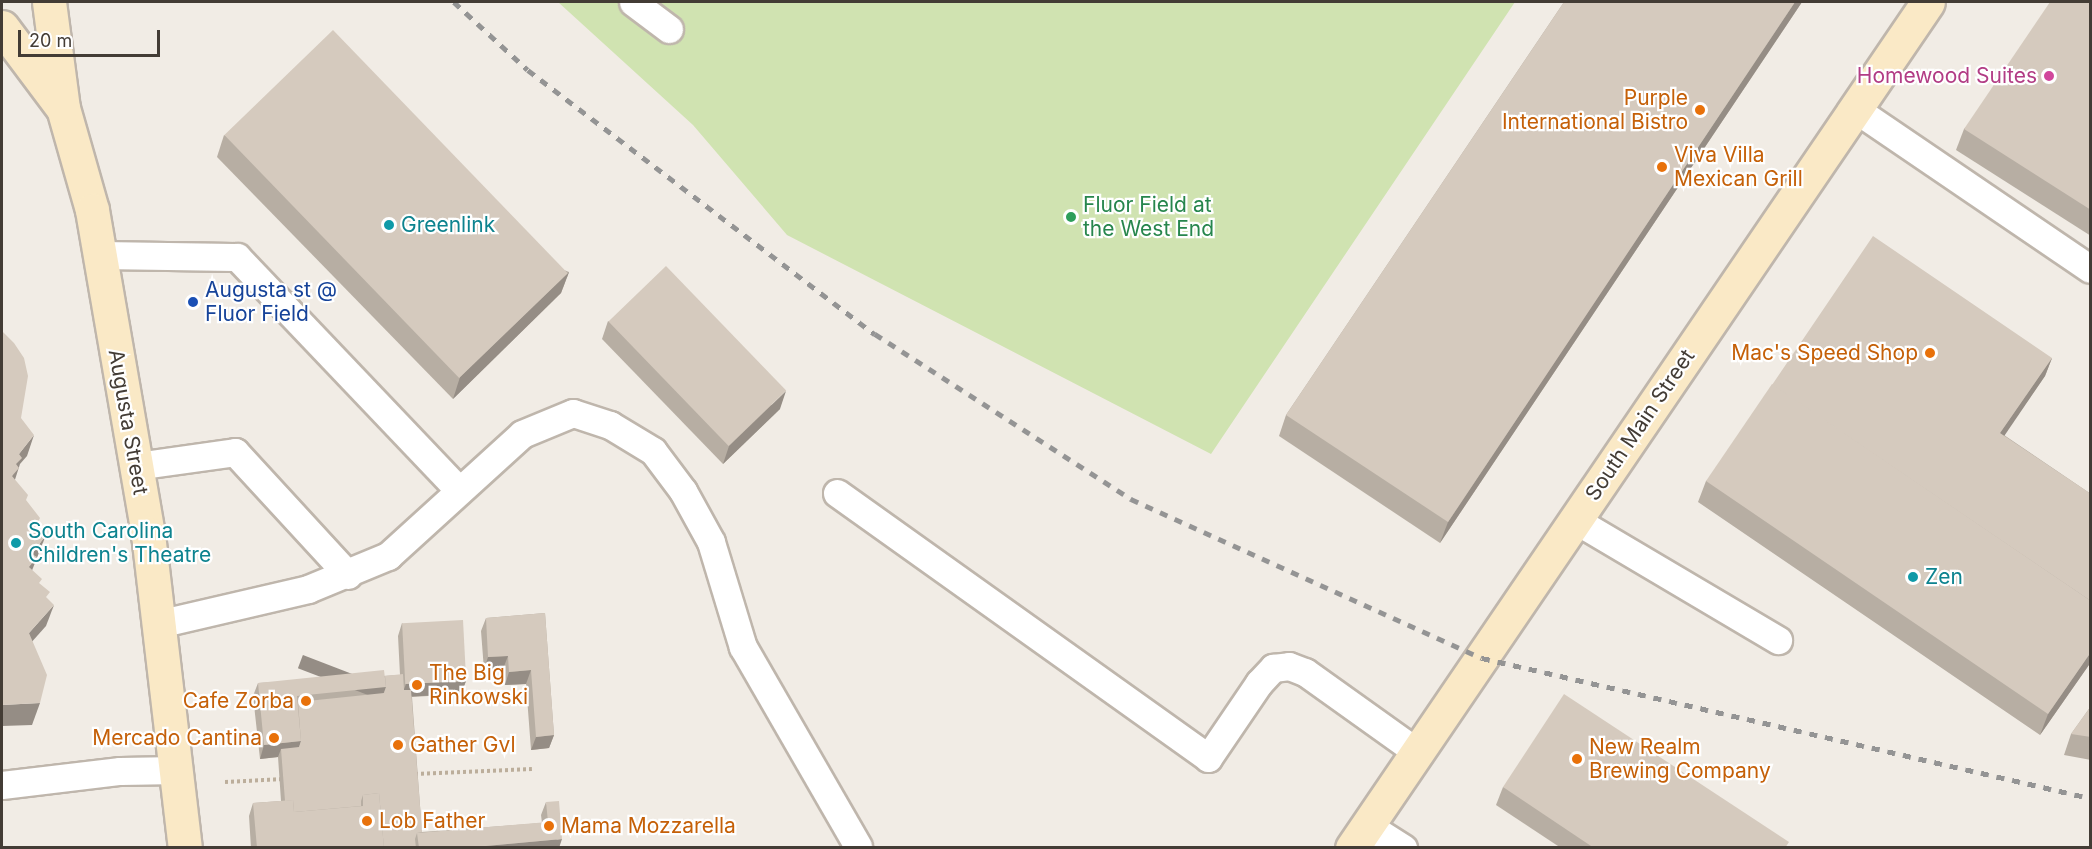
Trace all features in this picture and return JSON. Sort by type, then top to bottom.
[{"type":"main road","name":"Augusta Street","points":[[49,2],[63,108],[92,210],[136,466],[178,771],[185,848]]},
{"type":"main road","name":"South Main Street","points":[[1360,836],[1928,2]]},
{"type":"main road","name":"Augusta Street","points":[[2,27],[63,108]]},
{"type":"lane","points":[[633,2],[669,29]]},
{"type":"lane","points":[[1855,109],[2091,269]]},
{"type":"lane","points":[[98,255],[237,257],[459,490]]},
{"type":"lane","points":[[158,624],[308,588],[348,575],[388,556],[522,434],[573,413],[610,425],[653,451],[683,491],[711,542],[743,647],[858,846]]},
{"type":"lane","points":[[136,466],[235,452],[348,575]]},
{"type":"lane","points":[[837,494],[1208,758],[1259,683],[1274,668],[1289,666],[1305,672],[1417,752]]},
{"type":"lane","points":[[1575,520],[1778,640]]},
{"type":"lane","points":[[2,785],[120,771],[178,771]]},
{"type":"lane","points":[[1360,836],[1403,848]]},
{"type":"path","points":[[402,774],[532,769]]},
{"type":"path","points":[[225,782],[296,779]]},
{"type":"green space","name":"Fluor Field at the West End","points":[[558,2],[1515,2],[1211,454],[787,235],[693,125]]},
{"type":"building","points":[[1564,2],[1795,2],[1448,522],[1286,415]]},
{"type":"building","name":"Homewood Suites","points":[[2050,2],[2091,2],[2091,210],[1964,129]]},
{"type":"building","name":"Greenlink","points":[[333,30],[568,273],[459,378],[224,135]]},
{"type":"building","points":[[1873,236],[2052,358],[2000,433],[2091,494],[2091,601],[1772,385]]},
{"type":"building","points":[[666,266],[786,390],[729,446],[608,322]]},
{"type":"building","name":"South Carolina Children's Theatre","points":[[2,331],[24,358],[28,376],[21,418],[34,435],[19,454],[22,458],[16,464],[19,468],[12,476],[28,495],[26,500],[40,518],[36,526],[46,535],[32,554],[37,557],[29,567],[42,579],[39,583],[50,592],[46,597],[54,605],[29,633],[47,675],[40,703],[2,705]]},
{"type":"building","name":"Zen","points":[[1772,384],[2091,601],[2091,652],[2048,714],[1706,481]]},
{"type":"building","points":[[545,613],[554,735],[536,737],[531,670],[509,672],[508,656],[488,657],[486,618]]},
{"type":"building","points":[[463,620],[466,681],[405,684],[402,623]]},
{"type":"building","points":[[384,670],[386,687],[297,696],[301,741],[264,745],[258,683]]},
{"type":"building","points":[[403,674],[404,690],[411,690],[422,832],[417,833],[416,848],[384,848],[379,793],[363,795],[361,806],[294,812],[293,800],[285,801],[281,749],[299,747],[301,741],[298,702],[384,693],[385,676]]},
{"type":"building","name":"New Realm Brewing Company","points":[[1564,694],[1789,842],[1785,848],[1594,848],[1503,787]]},
{"type":"building","points":[[2091,706],[2091,737],[2071,734]]},
{"type":"building","points":[[379,793],[384,848],[257,848],[253,803],[293,800],[294,812],[363,806],[363,795]]},
{"type":"building","points":[[559,801],[562,839],[464,848],[419,848],[417,833],[548,822],[546,802]]},
{"type":"railway","points":[[454,2],[528,70],[875,334],[1131,499],[1482,658],[2090,798]]},
{"type":"place","name":"Homewood Suites","points":[[2049,76]]},
{"type":"place","name":"Purple International Bistro","points":[[1700,110]]},
{"type":"place","name":"Viva Villa Mexican Grill","points":[[1662,167]]},
{"type":"place","name":"Fluor Field at the West End","points":[[1071,217]]},
{"type":"place","name":"Greenlink","points":[[389,225]]},
{"type":"place","name":"Augusta st @ Fluor Field","points":[[193,302]]},
{"type":"place","name":"Mac's Speed Shop","points":[[1930,353]]},
{"type":"place","name":"South Carolina Children's Theatre","points":[[16,543]]},
{"type":"place","name":"Zen","points":[[1913,577]]},
{"type":"place","name":"The Big Rinkowski","points":[[417,685]]},
{"type":"place","name":"Cafe Zorba","points":[[306,701]]},
{"type":"place","name":"Mercado Cantina","points":[[274,738]]},
{"type":"place","name":"Gather Gvl","points":[[398,745]]},
{"type":"place","name":"New Realm Brewing Company","points":[[1577,759]]},
{"type":"place","name":"Lob Father","points":[[367,821]]},
{"type":"place","name":"Mama Mozzarella","points":[[549,826]]}]
